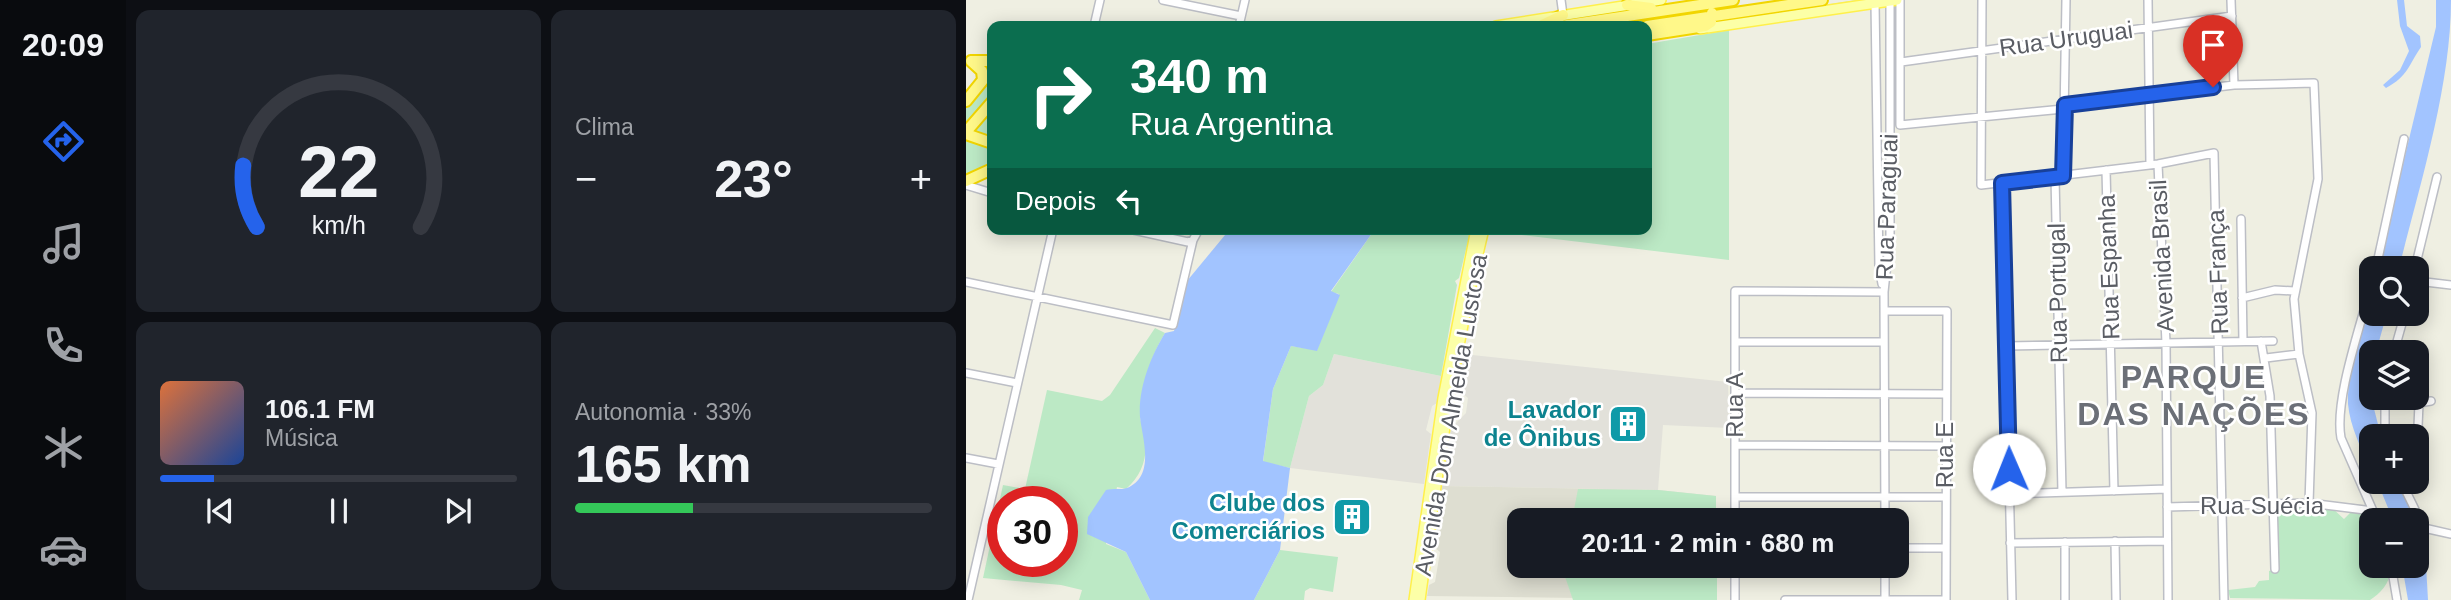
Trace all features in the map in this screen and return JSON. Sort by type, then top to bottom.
[{"type":"highway","points":[[1562,21],[1729,0],[1729,13]]},
{"type":"highway","points":[[1652,25],[1822,0]]},
{"type":"highway","points":[[1652,35],[1705,26],[1712,16],[1710,3]]},
{"type":"highway","points":[[1627,5],[1668,9]]},
{"type":"highway","points":[[968,61],[987,61]]},
{"type":"highway","points":[[966,101],[984,80],[982,71],[968,61]]},
{"type":"highway","points":[[987,108],[966,133],[987,141]]},
{"type":"highway","points":[[966,183],[987,172]]},
{"type":"main road","points":[[1562,21],[1627,5],[1661,0]]},
{"type":"main road","points":[[1652,35],[1895,0]]},
{"type":"main road","name":"Avenida Dom Almeida Lustosa","points":[[1420,600],[1446,398],[1475,235]]},
{"type":"main road","name":"Avenida Dom Almeida Lustosa","points":[[1446,398],[1483,235]]},
{"type":"main road","name":"Avenida Dom Almeida Lustosa","points":[[1414,600],[1441,433]]},
{"type":"street","points":[[1095,21],[1100,0]]},
{"type":"street","points":[[1163,0],[1241,16]]},
{"type":"street","points":[[1240,21],[1245,0]]},
{"type":"street","points":[[1561,0],[1562,21]]},
{"type":"street","points":[[1895,0],[1901,62],[1900,125],[2234,85],[2314,83],[2318,179],[2294,291],[2299,354],[2312,413],[2309,503]]},
{"type":"street","name":"Rua Paraguai","points":[[1884,292],[1890,235],[1895,0]]},
{"type":"street","points":[[1982,0],[1981,185],[2154,164]]},
{"type":"street","name":"Rua Portugal","points":[[2062,492],[2059,177],[2064,107],[2066,0]]},
{"type":"street","name":"Avenida Brasil","points":[[2148,0],[2148,94],[2166,343],[2168,600]]},
{"type":"street","points":[[2231,0],[2234,85]]},
{"type":"street","name":"Rua Paraguai","points":[[1875,3],[1879,257],[1884,292]]},
{"type":"street","name":"Rua Uruguai","points":[[1901,62],[2232,16]]},
{"type":"street","points":[[2379,256],[2404,139]]},
{"type":"street","name":"Rua França","points":[[2154,164],[2214,153],[2224,600]]},
{"type":"street","name":"Rua Espanha","points":[[2106,170],[2114,491]]},
{"type":"street","points":[[2418,256],[2437,177]]},
{"type":"street","points":[[966,183],[987,191]]},
{"type":"street","points":[[2002,183],[2012,600]]},
{"type":"street","points":[[2241,219],[2244,341]]},
{"type":"street","points":[[968,600],[1052,235]]},
{"type":"street","points":[[1156,235],[1188,242],[1194,240]]},
{"type":"street","points":[[966,282],[1173,326],[1196,235]]},
{"type":"street","points":[[2429,282],[2451,285]]},
{"type":"street","points":[[2242,298],[2275,290],[2294,291]]},
{"type":"street","name":"Rua A","points":[[1735,508],[1735,291],[1884,292]]},
{"type":"street","points":[[1884,292],[1885,508]]},
{"type":"street","name":"Rua E","points":[[1884,311],[1947,311],[1946,600]]},
{"type":"street","points":[[2361,326],[2342,403],[2340,425],[2342,438],[2370,508]]},
{"type":"street","points":[[2261,341],[2266,358],[2270,396],[2275,569]]},
{"type":"street","points":[[2007,346],[2273,341]]},
{"type":"street","points":[[1735,342],[1884,342]]},
{"type":"street","points":[[2266,358],[2299,354]]},
{"type":"street","points":[[966,373],[1017,383]]},
{"type":"street","points":[[1735,393],[1945,394]]},
{"type":"street","points":[[2418,424],[2419,403],[2431,401]]},
{"type":"street","points":[[1735,445],[1945,446]]},
{"type":"street","points":[[966,458],[998,464]]},
{"type":"street","points":[[2010,494],[2167,489]]},
{"type":"street","points":[[2408,494],[2426,529],[2451,534]]},
{"type":"street","points":[[1735,497],[1946,497]]},
{"type":"street","name":"Rua Suécia","points":[[2167,507],[2309,503],[2359,510]]},
{"type":"street","points":[[2115,541],[2116,600]]},
{"type":"street","points":[[2010,543],[2167,541]]},
{"type":"street","points":[[2064,542],[2065,600]]},
{"type":"street","points":[[1909,548],[1946,548]]},
{"type":"street","points":[[1735,578],[1735,600]]},
{"type":"street","points":[[1885,578],[1885,600]]},
{"type":"street","points":[[2393,578],[2397,600]]},
{"type":"street","points":[[1785,600],[1946,600]]},
{"type":"shaded area","points":[[1334,354],[1441,376],[1437,403],[1432,406],[1426,430],[1431,434],[1424,484],[1290,468],[1309,396],[1323,385]]},
{"type":"shaded area","points":[[1463,354],[1728,382],[1729,428],[1663,425],[1658,490],[1442,486],[1451,428],[1466,413],[1468,398],[1457,389]]},
{"type":"shaded area","points":[[1442,486],[1658,490],[1716,496],[1716,508],[1507,508],[1507,578],[1717,578],[1717,600],[1427,596],[1429,585],[1435,582],[1440,552],[1434,547]]},
{"type":"green space","points":[[1857,0],[1877,0],[1717,23],[1718,21]]},
{"type":"green space","points":[[1706,9],[1706,13],[1651,21],[1625,21]]},
{"type":"green space","points":[[1729,30],[1729,260],[1521,235],[1652,235],[1652,43]]},
{"type":"green space","points":[[980,64],[987,65],[987,101],[983,105],[987,106],[987,137],[966,130],[966,104],[986,83]]},
{"type":"green space","points":[[966,138],[987,145],[987,164],[966,175]]},
{"type":"green space","points":[[1371,235],[1470,235],[1459,278],[1455,281],[1457,285],[1441,376],[1334,354],[1323,385],[1309,396],[1290,468],[1263,462],[1273,389],[1291,346],[1317,350],[1339,294],[1331,292]]},
{"type":"green space","points":[[1155,328],[1165,333],[1151,362],[1142,394],[1140,418],[1146,444],[1145,458],[1136,478],[1126,489],[1117,487],[1106,544],[1126,552],[1150,600],[1079,600],[1082,590],[1061,585],[983,578],[987,559],[987,577],[1078,577],[1078,486],[1026,486],[1047,390],[1102,401],[1110,395]]},
{"type":"green space","points":[[1578,489],[1658,490],[1716,496],[1716,508],[1574,508]]},
{"type":"green space","points":[[2277,507],[2331,507],[2344,519],[2350,513],[2359,513],[2359,578],[2389,578],[2384,587],[2370,600],[2230,598],[2228,590],[2255,587],[2259,581],[2269,580],[2269,571],[2278,569]]},
{"type":"green space","points":[[1280,550],[1338,557],[1333,592],[1310,588],[1305,591],[1304,600],[1254,600]]},
{"type":"green space","points":[[1565,578],[1717,578],[1717,600],[1573,600]]},
{"type":"water","points":[[2397,0],[2404,0],[2407,26],[2420,36],[2421,47],[2403,75],[2386,88],[2383,85],[2400,70],[2409,51],[2400,26]]},
{"type":"water","points":[[2436,0],[2451,0],[2450,33],[2440,100],[2402,256],[2381,256],[2436,27]]},
{"type":"water","points":[[1225,235],[1371,235],[1331,291],[1340,295],[1317,351],[1291,346],[1273,389],[1263,461],[1290,468],[1280,550],[1254,600],[1150,600],[1126,552],[1087,534],[1088,517],[1106,490],[1127,488],[1142,475],[1145,456],[1140,406],[1146,373],[1165,333],[1174,331],[1187,281]]},
{"type":"water","points":[[2363,326],[2383,326],[2379,340],[2359,340]]},
{"type":"water","points":[[2359,341],[2359,410],[2374,410],[2378,424],[2359,424],[2359,442],[2348,404],[2353,363]]},
{"type":"water","points":[[2382,494],[2404,494],[2410,508],[2388,508]]},
{"type":"water","points":[[2404,578],[2427,578],[2428,600],[2408,600]]},
{"type":"place","name":"Lavador de Ônibus","points":[[1628,424]]},
{"type":"place","name":"Clube dos Comerciários","points":[[1352,517]]},
{"type":"district","name":"PARQUE DAS NAÇÕES","points":[[2194,396]]},
{"type":"route","points":[[2009,469],[2002,183],[2063,176],[2065,105],[2213,87]]}]
